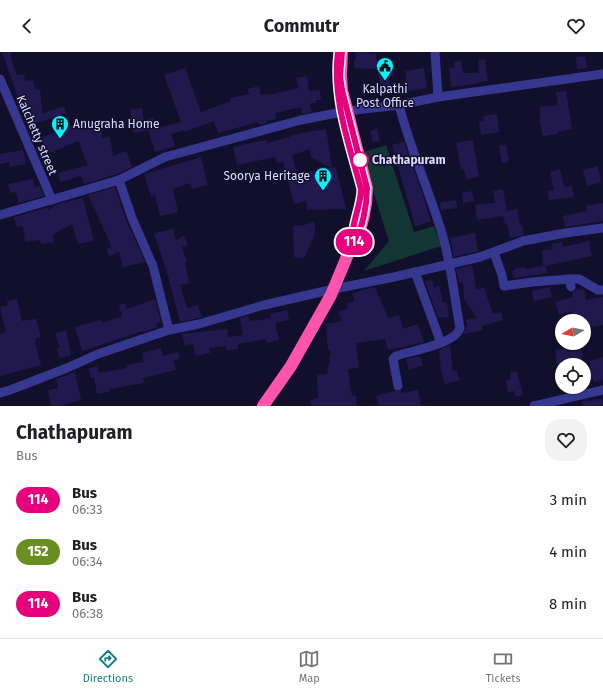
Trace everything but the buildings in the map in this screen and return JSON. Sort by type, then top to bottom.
[{"type":"highway","points":[[263,406],[291,366],[334,289],[353,242],[359,235],[367,197],[367,188],[337,91],[336,73],[338,52]]},
{"type":"highway","points":[[342,52],[340,76],[344,112]]},
{"type":"street","points":[[435,52],[438,98]]},
{"type":"street","points":[[0,215],[119,180],[165,157],[301,120],[344,112],[603,74]]},
{"type":"street","name":"Kalchetty street","points":[[0,79],[52,200]]},
{"type":"street","points":[[398,386],[393,359],[399,355],[441,343],[455,336],[459,332],[460,328],[449,264],[441,230],[411,146],[399,105]]},
{"type":"street","points":[[119,180],[132,218],[153,266],[169,330]]},
{"type":"street","points":[[0,393],[60,371],[98,354],[169,330],[199,324],[334,289],[345,288],[480,257],[523,241],[603,228]]},
{"type":"street","points":[[494,253],[502,275],[504,286],[532,282],[570,283],[579,279],[598,290],[603,290]]},
{"type":"street","points":[[415,272],[441,343]]},
{"type":"street","points":[[534,406],[603,390]]},
{"type":"green space","points":[[386,145],[414,232],[434,226],[441,246],[364,271],[389,241],[361,153]]},
{"type":"bus line","name":"114","points":[[338,52],[336,66],[337,91],[361,189],[361,198],[352,235],[353,242],[359,235],[367,197],[367,188],[342,90],[340,76],[342,52]]},
{"type":"place","name":"Kalpathi Post Office","points":[[385,81]]},
{"type":"place","name":"Anugraha Home","points":[[60,139]]},
{"type":"place","name":"Chathapuram","points":[[360,160]]},
{"type":"place","name":"Soorya Heritage","points":[[323,191]]}]
